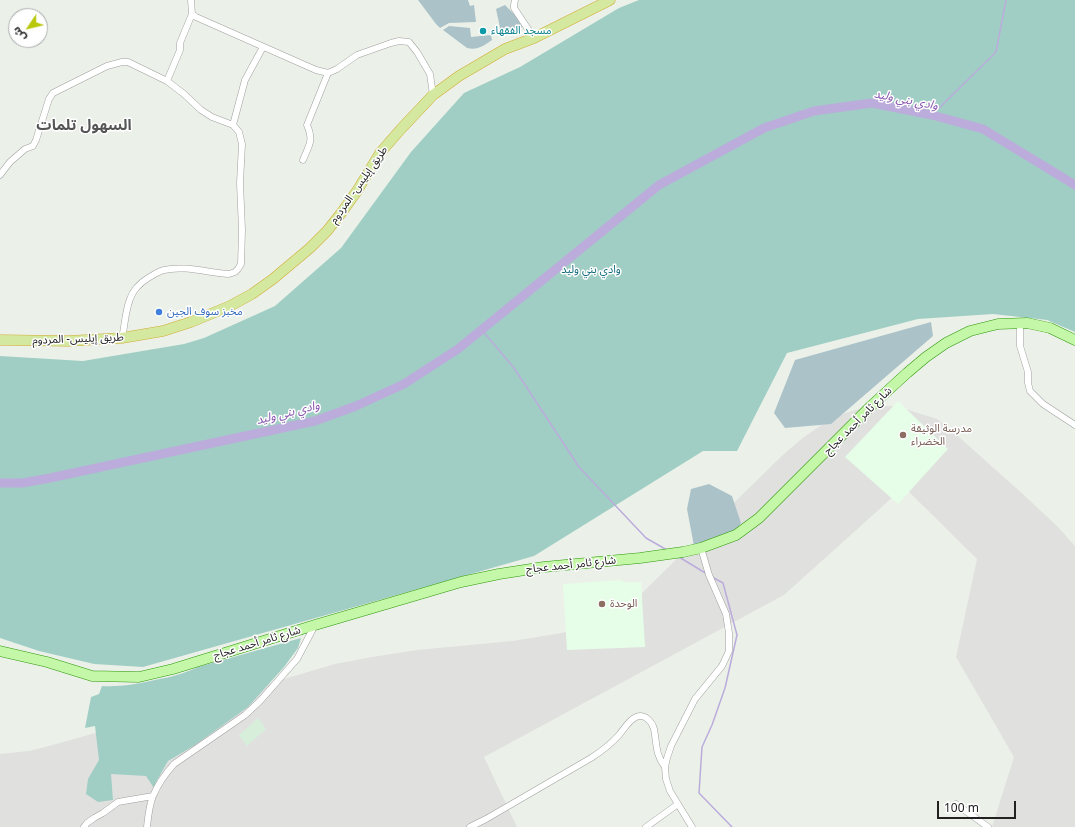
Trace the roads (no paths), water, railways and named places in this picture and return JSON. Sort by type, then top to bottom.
[{"type":"highway","name":"طريق إيليس- المردوم","points":[[0,340],[68,341],[122,338],[163,331],[191,322],[230,306],[252,294],[310,248],[327,230],[353,196],[380,153],[433,95],[459,76],[505,49],[534,38],[610,0]]},
{"type":"main road","name":"شارع ثامر أحمد عجاج","points":[[0,651],[47,662],[92,676],[139,677],[173,669],[461,582],[544,567],[640,558],[701,548],[736,535],[763,515],[871,406],[926,357],[946,343],[970,331],[998,324],[1020,323],[1050,328],[1075,340]]},
{"type":"street","points":[[167,81],[180,50],[180,43],[192,14],[191,0]]},
{"type":"street","points":[[515,0],[514,8],[534,38]]},
{"type":"street","points":[[192,14],[316,70],[328,73],[337,69],[357,55],[391,43],[399,41],[409,42],[423,61],[430,74],[433,95]]},
{"type":"street","points":[[234,125],[246,80],[263,47]]},
{"type":"street","points":[[0,175],[10,162],[19,154],[25,149],[33,146],[49,99],[53,94],[107,66],[122,62],[128,62],[167,81],[201,110],[212,117],[234,125],[239,132],[242,144],[240,183],[242,230],[241,264],[235,272],[229,274],[175,268],[163,270],[153,275],[136,288],[131,295],[126,313],[122,338]]},
{"type":"street","points":[[303,160],[311,142],[311,137],[306,125],[328,73]]},
{"type":"street","points":[[1020,323],[1020,346],[1028,372],[1030,391],[1043,404],[1075,425]]},
{"type":"street","points":[[692,827],[670,791],[666,778],[666,767],[671,746],[695,699],[722,666],[729,651],[729,633],[726,614],[709,575],[701,548]]},
{"type":"street","points":[[147,827],[153,796],[166,774],[174,764],[245,715],[297,659],[315,625]]},
{"type":"street","points":[[470,827],[600,752],[620,734],[632,719],[636,717],[644,717],[651,724],[654,730],[658,755],[661,762],[666,767]]},
{"type":"street","points":[[84,827],[87,823],[118,802],[153,796]]},
{"type":"street","points":[[646,827],[678,804]]},
{"type":"street","points":[[956,804],[988,827]]},
{"type":"waterway","points":[[932,115],[996,52],[1006,0]]},
{"type":"waterway","name":"وادي بني وليد","points":[[0,483],[22,483],[50,478],[315,421],[356,406],[404,384],[458,349],[659,185],[764,128],[814,111],[872,103],[932,115],[983,129],[1075,185]]},
{"type":"waterway","points":[[482,330],[514,368],[579,467],[646,538],[667,550]]},
{"type":"waterway","points":[[679,557],[707,574]]},
{"type":"waterway","points":[[712,577],[723,583],[737,635],[725,688],[712,725],[702,747],[699,793],[732,827]]},
{"type":"place","name":"مسجد الفقهاء","points":[[483,31]]},
{"type":"place","name":"مخبز سوف الجين","points":[[159,312]]},
{"type":"place","name":"مدرسة الوثيقة الخضراء","points":[[903,435]]},
{"type":"place","name":"الوحدة","points":[[602,604]]},
{"type":"district","name":"السهول تلمات","points":[[84,126]]}]
